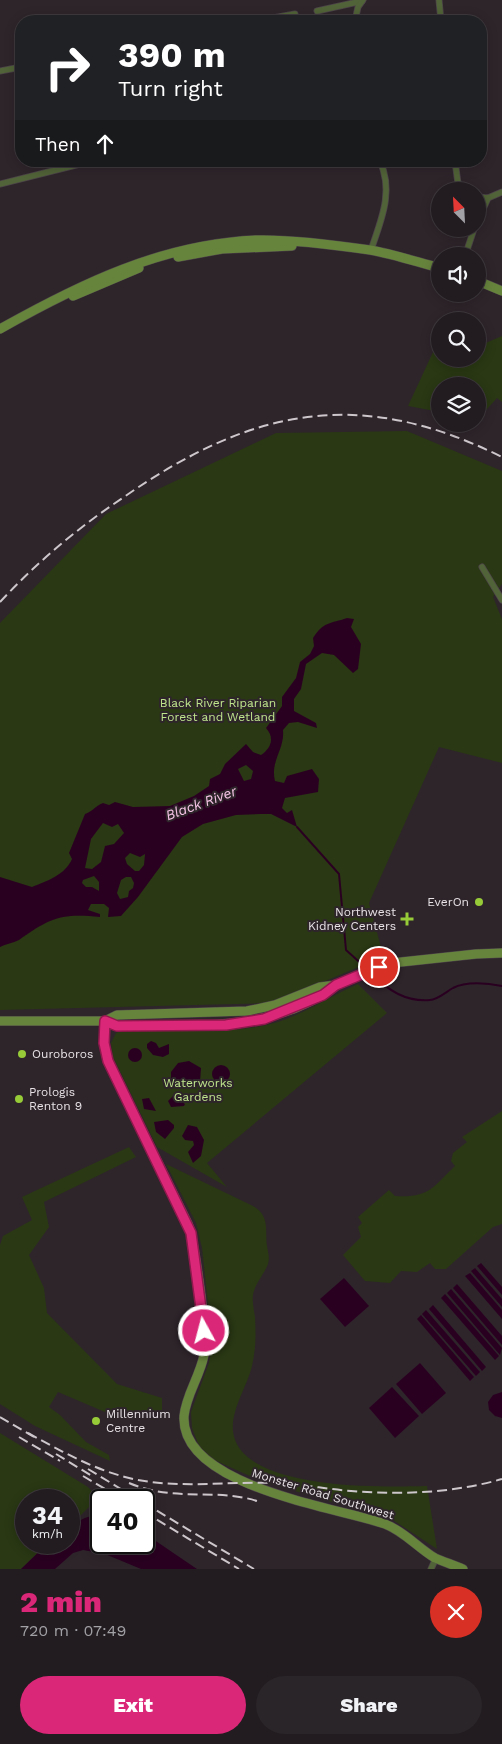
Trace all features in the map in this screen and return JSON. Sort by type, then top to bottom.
[{"type":"street","points":[[439,0],[440,15]]},
{"type":"street","points":[[317,11],[363,1]]},
{"type":"street","points":[[357,15],[363,1]]},
{"type":"street","points":[[289,15],[295,14]]},
{"type":"street","points":[[0,72],[15,68]]},
{"type":"street","points":[[0,184],[68,167]]},
{"type":"street","points":[[371,250],[387,192],[386,179],[382,167]]},
{"type":"street","points":[[457,167],[459,182]]},
{"type":"street","points":[[486,202],[488,198],[502,192]]},
{"type":"street","points":[[0,329],[92,280],[139,261],[225,242],[287,240],[371,250],[431,266]]},
{"type":"street","points":[[0,335],[49,307],[141,267],[180,256],[222,249],[314,244]]},
{"type":"street","points":[[486,284],[502,291]]},
{"type":"street","points":[[482,567],[502,600]]},
{"type":"street","points":[[0,1021],[105,1021],[117,1026],[233,1024],[264,1019],[323,995],[336,985],[379,967],[476,954],[502,953]]},
{"type":"street","points":[[105,1021],[117,1015],[247,1011],[275,1005],[320,987],[336,985]]},
{"type":"street","name":"Monster Road Southwest","points":[[105,1021],[104,1043],[108,1061],[188,1224],[194,1245],[205,1343],[201,1365],[184,1414],[186,1432],[190,1443],[202,1458],[234,1478],[287,1496],[386,1525],[436,1558],[463,1569]]},
{"type":"street","points":[[431,1569],[436,1558]]},
{"type":"green space","points":[[502,336],[502,402],[497,398],[486,410],[486,377],[431,377],[431,410],[408,406],[431,356],[431,367],[486,367],[486,343]]},
{"type":"green space","name":"Black River Riparian Forest and Wetland","points":[[407,431],[502,471],[502,584],[493,597],[502,619],[502,763],[439,747],[369,903],[385,956],[273,1003],[0,1010],[0,623],[106,514],[276,433]]},
{"type":"green space","name":"Waterworks Gardens","points":[[358,984],[387,1013],[207,1163],[227,1187],[157,1147],[113,1057],[111,1043],[116,1033],[124,1029],[222,1030],[260,1026],[288,1018]]},
{"type":"green space","points":[[502,1111],[502,1224],[493,1227],[446,1269],[435,1269],[430,1263],[417,1272],[401,1271],[390,1283],[365,1281],[343,1255],[361,1237],[358,1227],[362,1223],[358,1217],[389,1190],[395,1196],[406,1196],[423,1193],[435,1186],[455,1166],[451,1161],[453,1153],[467,1142],[462,1137]]},
{"type":"green space","points":[[129,1147],[136,1157],[44,1202],[49,1227],[29,1255],[44,1288],[47,1313],[117,1384],[162,1398],[162,1420],[119,1418],[58,1392],[49,1407],[60,1415],[86,1442],[109,1455],[110,1461],[35,1426],[0,1404],[0,1245],[3,1236],[32,1220],[22,1197]]},
{"type":"green space","points":[[166,1164],[253,1206],[262,1214],[266,1223],[269,1262],[253,1295],[256,1329],[254,1354],[250,1374],[237,1406],[233,1423],[233,1431],[241,1451],[260,1465],[286,1475],[316,1481],[348,1485],[427,1486],[437,1549],[393,1520],[261,1481],[214,1460],[199,1446],[192,1428],[191,1412],[209,1363],[212,1343],[202,1248],[196,1223]]},
{"type":"green space","points":[[0,1433],[88,1487],[90,1489],[90,1506],[80,1516],[80,1489],[15,1489],[15,1554],[37,1554],[21,1569],[0,1569]]},
{"type":"water","name":"Black River","points":[[347,618],[354,619],[351,627],[361,644],[358,669],[353,673],[334,655],[322,653],[306,664],[301,689],[294,699],[294,711],[316,723],[317,728],[298,722],[289,723],[283,730],[282,743],[274,767],[275,781],[284,783],[287,776],[312,769],[319,779],[318,792],[285,798],[282,808],[287,813],[292,810],[297,827],[271,814],[236,815],[203,824],[182,837],[138,897],[121,916],[108,917],[109,908],[104,904],[91,904],[88,910],[100,914],[100,917],[75,916],[56,919],[19,940],[0,947],[0,877],[32,887],[60,873],[69,865],[72,859],[69,853],[85,814],[100,804],[109,805],[115,802],[133,807],[170,806],[194,796],[209,786],[210,779],[220,774],[225,764],[246,744],[253,752],[261,755],[271,743],[269,732],[266,728],[282,706],[282,697],[296,678],[300,662],[310,654],[314,646],[313,638],[324,626]],"holes":[[[246,765],[253,771],[251,779],[244,781],[238,769]],[[103,823],[112,827],[118,824],[124,833],[114,844],[105,846],[101,862],[92,869],[85,868],[91,839]],[[130,853],[140,857],[145,854],[144,865],[139,871],[135,871],[127,864],[125,858]],[[94,876],[99,882],[99,891],[92,887],[86,887],[82,883],[83,880]],[[131,877],[134,883],[128,897],[120,899],[117,893],[121,880]]]},
{"type":"water","points":[[151,1041],[156,1043],[159,1048],[169,1044],[169,1054],[163,1057],[153,1055],[147,1048],[147,1044]]},
{"type":"water","points":[[135,1048],[140,1050],[142,1055],[140,1060],[135,1062],[130,1060],[128,1055],[130,1050]]},
{"type":"water","points":[[189,1061],[201,1068],[200,1082],[195,1088],[174,1085],[171,1079],[171,1072],[178,1063]]},
{"type":"water","points":[[217,1065],[225,1065],[230,1070],[228,1081],[217,1083],[212,1078],[212,1070]]},
{"type":"water","points":[[173,1096],[185,1104],[184,1106],[171,1107],[168,1101]]},
{"type":"water","points":[[149,1098],[156,1111],[144,1109],[142,1099]]},
{"type":"water","points":[[168,1120],[174,1125],[174,1128],[165,1139],[156,1132],[154,1122]]},
{"type":"water","points":[[188,1125],[197,1127],[204,1140],[201,1156],[193,1163],[188,1152],[194,1145],[193,1141],[185,1140],[182,1136]]},
{"type":"water","points":[[481,1263],[502,1287],[502,1295],[477,1266]]},
{"type":"water","points":[[475,1268],[502,1299],[502,1307],[471,1271]]},
{"type":"water","points":[[470,1273],[502,1310],[502,1319],[465,1276]]},
{"type":"water","points":[[344,1278],[369,1306],[345,1327],[320,1299]]},
{"type":"water","points":[[457,1284],[502,1336],[502,1345],[453,1288]]},
{"type":"water","points":[[451,1289],[502,1348],[500,1355],[447,1293]]},
{"type":"water","points":[[445,1294],[499,1356],[495,1360],[441,1298]]},
{"type":"water","points":[[433,1305],[486,1367],[482,1371],[429,1309]]},
{"type":"water","points":[[426,1310],[480,1372],[476,1376],[422,1314]]},
{"type":"water","points":[[421,1315],[474,1377],[470,1381],[417,1319]]},
{"type":"water","points":[[420,1363],[446,1393],[422,1414],[396,1384]]},
{"type":"water","points":[[392,1387],[419,1416],[395,1438],[369,1408]]},
{"type":"water","points":[[502,1392],[502,1418],[495,1416],[489,1410],[488,1402],[493,1395]]},
{"type":"water","points":[[90,1516],[90,1551],[80,1551],[80,1520]]},
{"type":"water","points":[[155,1540],[197,1569],[141,1569],[105,1554],[155,1554]]},
{"type":"water","points":[[37,1554],[72,1554],[55,1569],[21,1569]]},
{"type":"waterway","points":[[297,827],[339,874],[346,950],[367,969]]},
{"type":"waterway","points":[[372,974],[398,994],[421,1000],[436,999],[453,988],[464,984],[484,983],[502,986]]},
{"type":"railway","points":[[0,602],[59,546],[124,497],[171,467],[217,443],[262,427],[307,417],[353,415],[401,421],[450,435],[502,457]]},
{"type":"railway","points":[[0,1417],[34,1437]]},
{"type":"railway","points":[[28,1433],[100,1469],[125,1477],[162,1483],[276,1483],[351,1491],[408,1493],[446,1490],[502,1479]]},
{"type":"railway","points":[[19,1437],[60,1461]]},
{"type":"railway","points":[[56,1454],[92,1476]]},
{"type":"railway","points":[[88,1469],[121,1489]]},
{"type":"railway","points":[[83,1476],[105,1489]]},
{"type":"railway","points":[[129,1483],[163,1492],[228,1496],[260,1502]]},
{"type":"railway","points":[[155,1510],[254,1569]]},
{"type":"railway","points":[[155,1519],[239,1569]]},
{"type":"place","name":"EverOn","points":[[479,902]]},
{"type":"place","name":"Northwest Kidney Centers","points":[[407,919]]},
{"type":"place","name":"Ouroboros","points":[[22,1054]]},
{"type":"place","name":"Prologis Renton 9","points":[[19,1099]]},
{"type":"place","name":"Millennium Centre","points":[[96,1421]]},
{"type":"route","points":[[204,1331],[191,1233],[108,1061],[104,1043],[105,1021],[117,1026],[226,1025],[264,1019],[323,995],[336,985],[379,967]]}]
